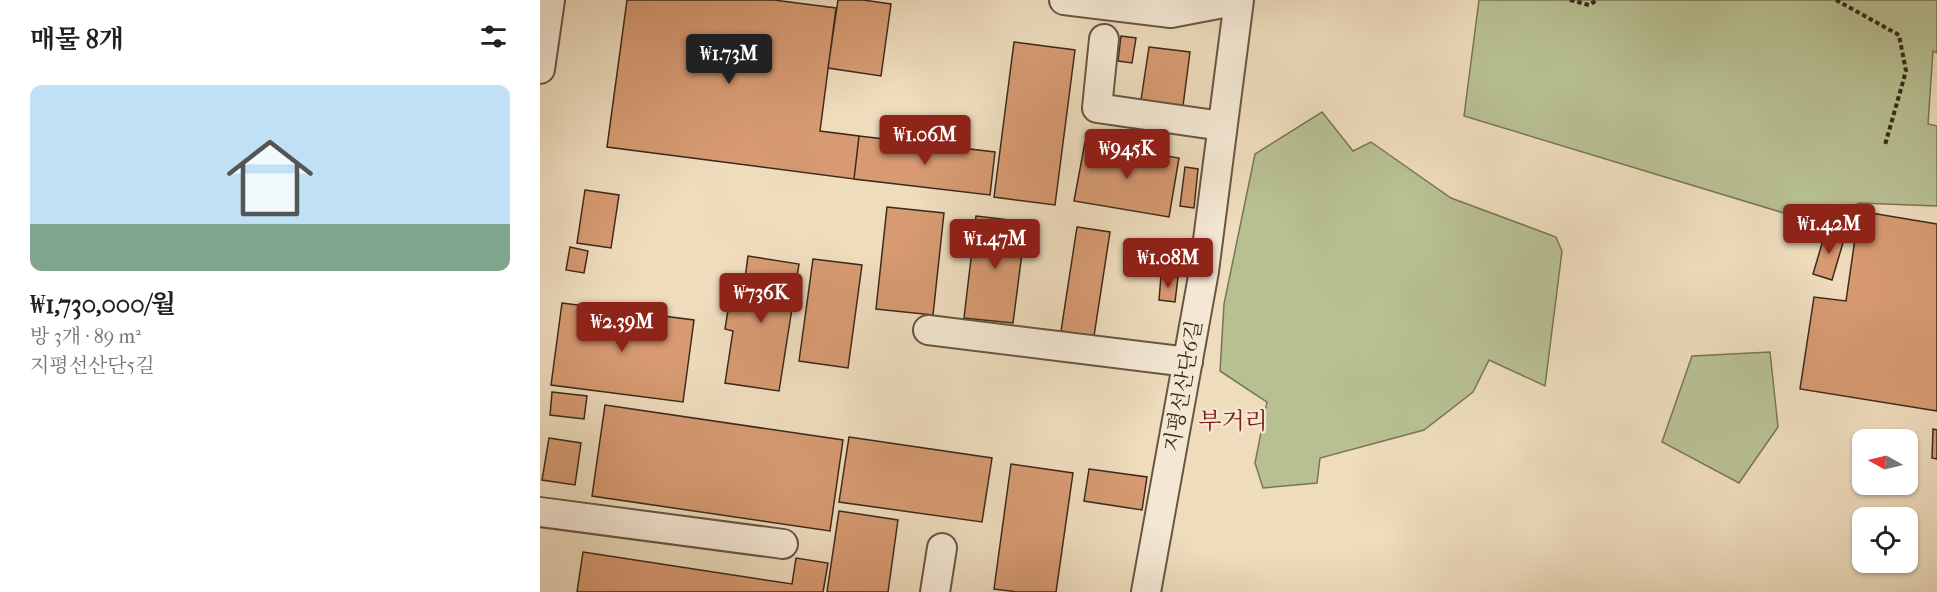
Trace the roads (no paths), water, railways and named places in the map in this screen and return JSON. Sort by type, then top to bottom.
[{"type":"street","points":[[540,69],[550,0]]},
{"type":"street","points":[[1064,0],[1171,13],[1239,0]]},
{"type":"street","name":"지평선산단6길","points":[[1146,592],[1204,271],[1239,0]]},
{"type":"street","points":[[1104,39],[1097,108],[1222,126]]},
{"type":"street","points":[[928,330],[1188,362]]},
{"type":"street","points":[[540,512],[783,544]]},
{"type":"street","points":[[935,592],[942,548]]},
{"type":"district","name":"부거리","points":[[1233,421]]}]
